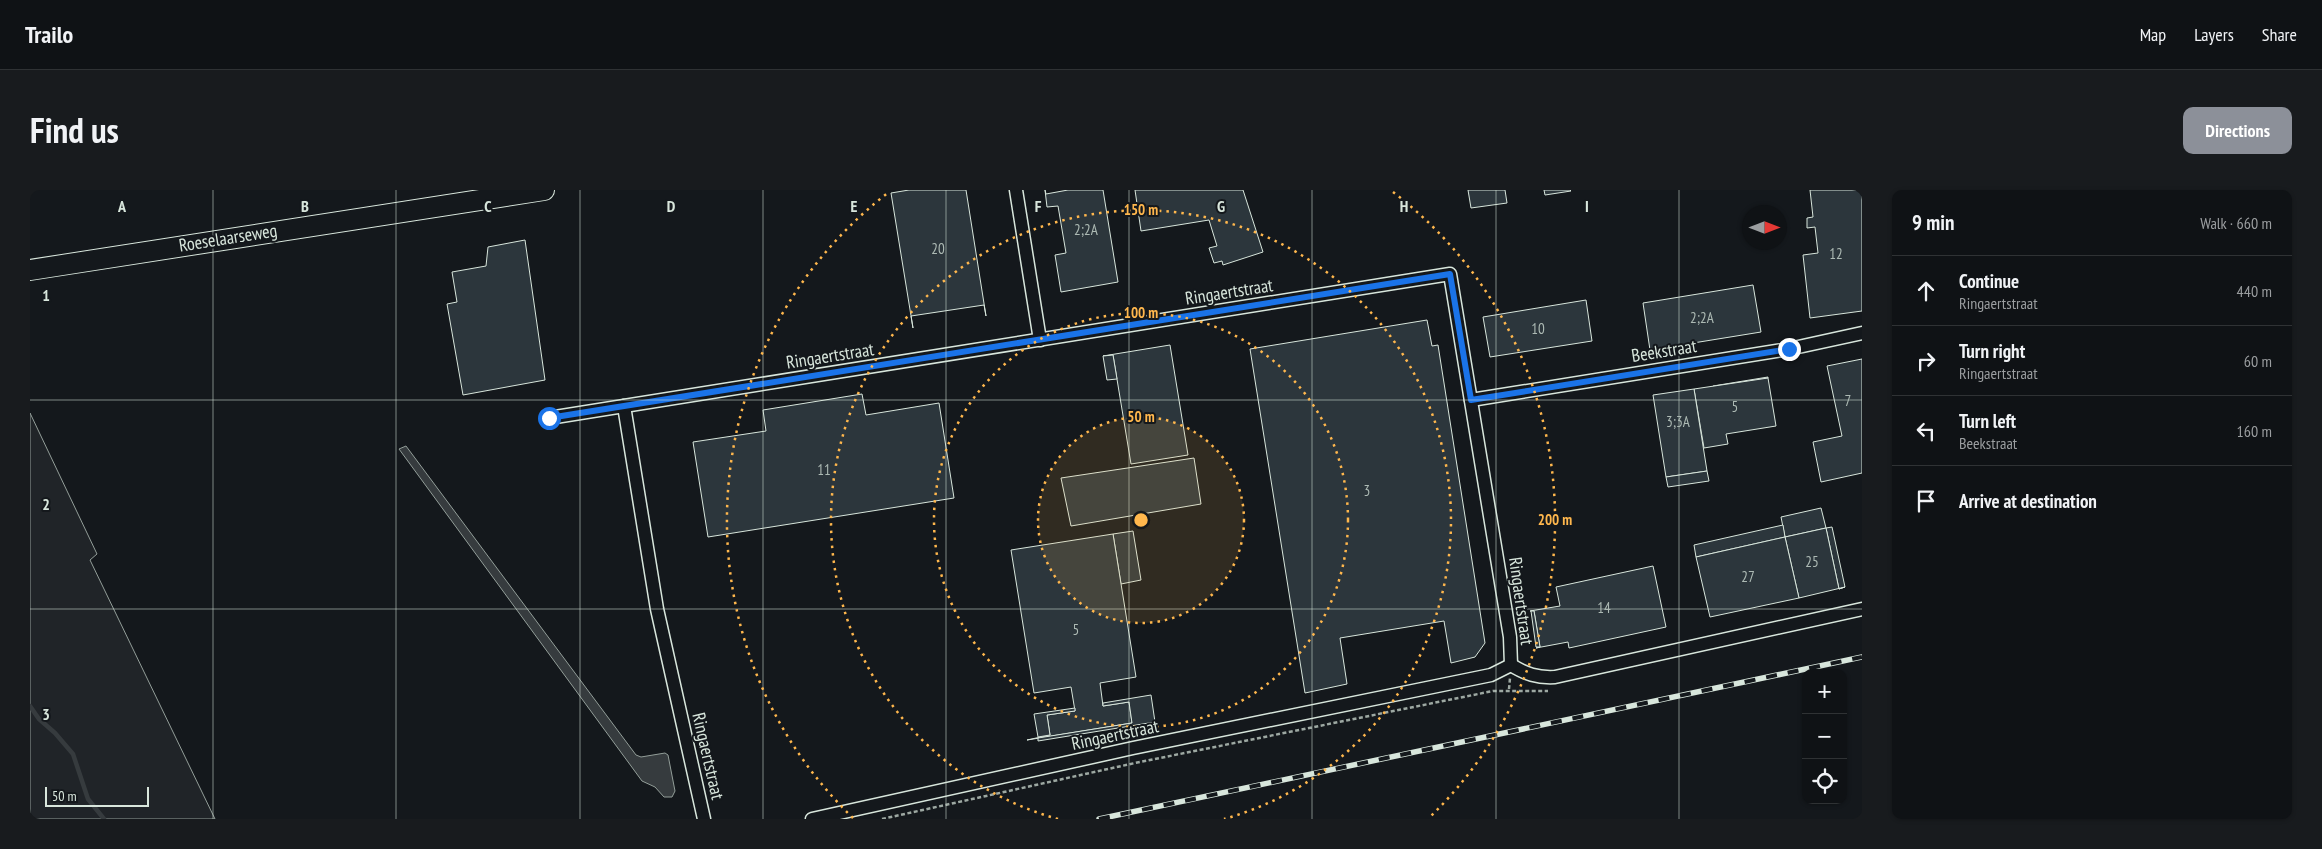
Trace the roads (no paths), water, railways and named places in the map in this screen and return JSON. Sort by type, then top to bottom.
[{"type":"main road","name":"Roeselaarseweg","points":[[30,270],[544,190]]},
{"type":"street","points":[[1016,190],[1040,340]]},
{"type":"street","name":"Ringaertstraat","points":[[549,418],[1450,274],[1510,637],[1511,665],[1491,675],[1133,748],[812,819]]},
{"type":"street","name":"Beekstraat","points":[[1471,400],[1789,349],[1862,333]]},
{"type":"street","name":"Ringaertstraat","points":[[624,406],[657,608],[704,819]]},
{"type":"street","points":[[1511,665],[1526,674],[1540,678],[1555,677],[1862,609]]},
{"type":"waterway","points":[[30,706],[39,719],[55,733],[73,754],[88,799],[104,819]]},
{"type":"railway","points":[[1099,819],[1862,657]]}]
